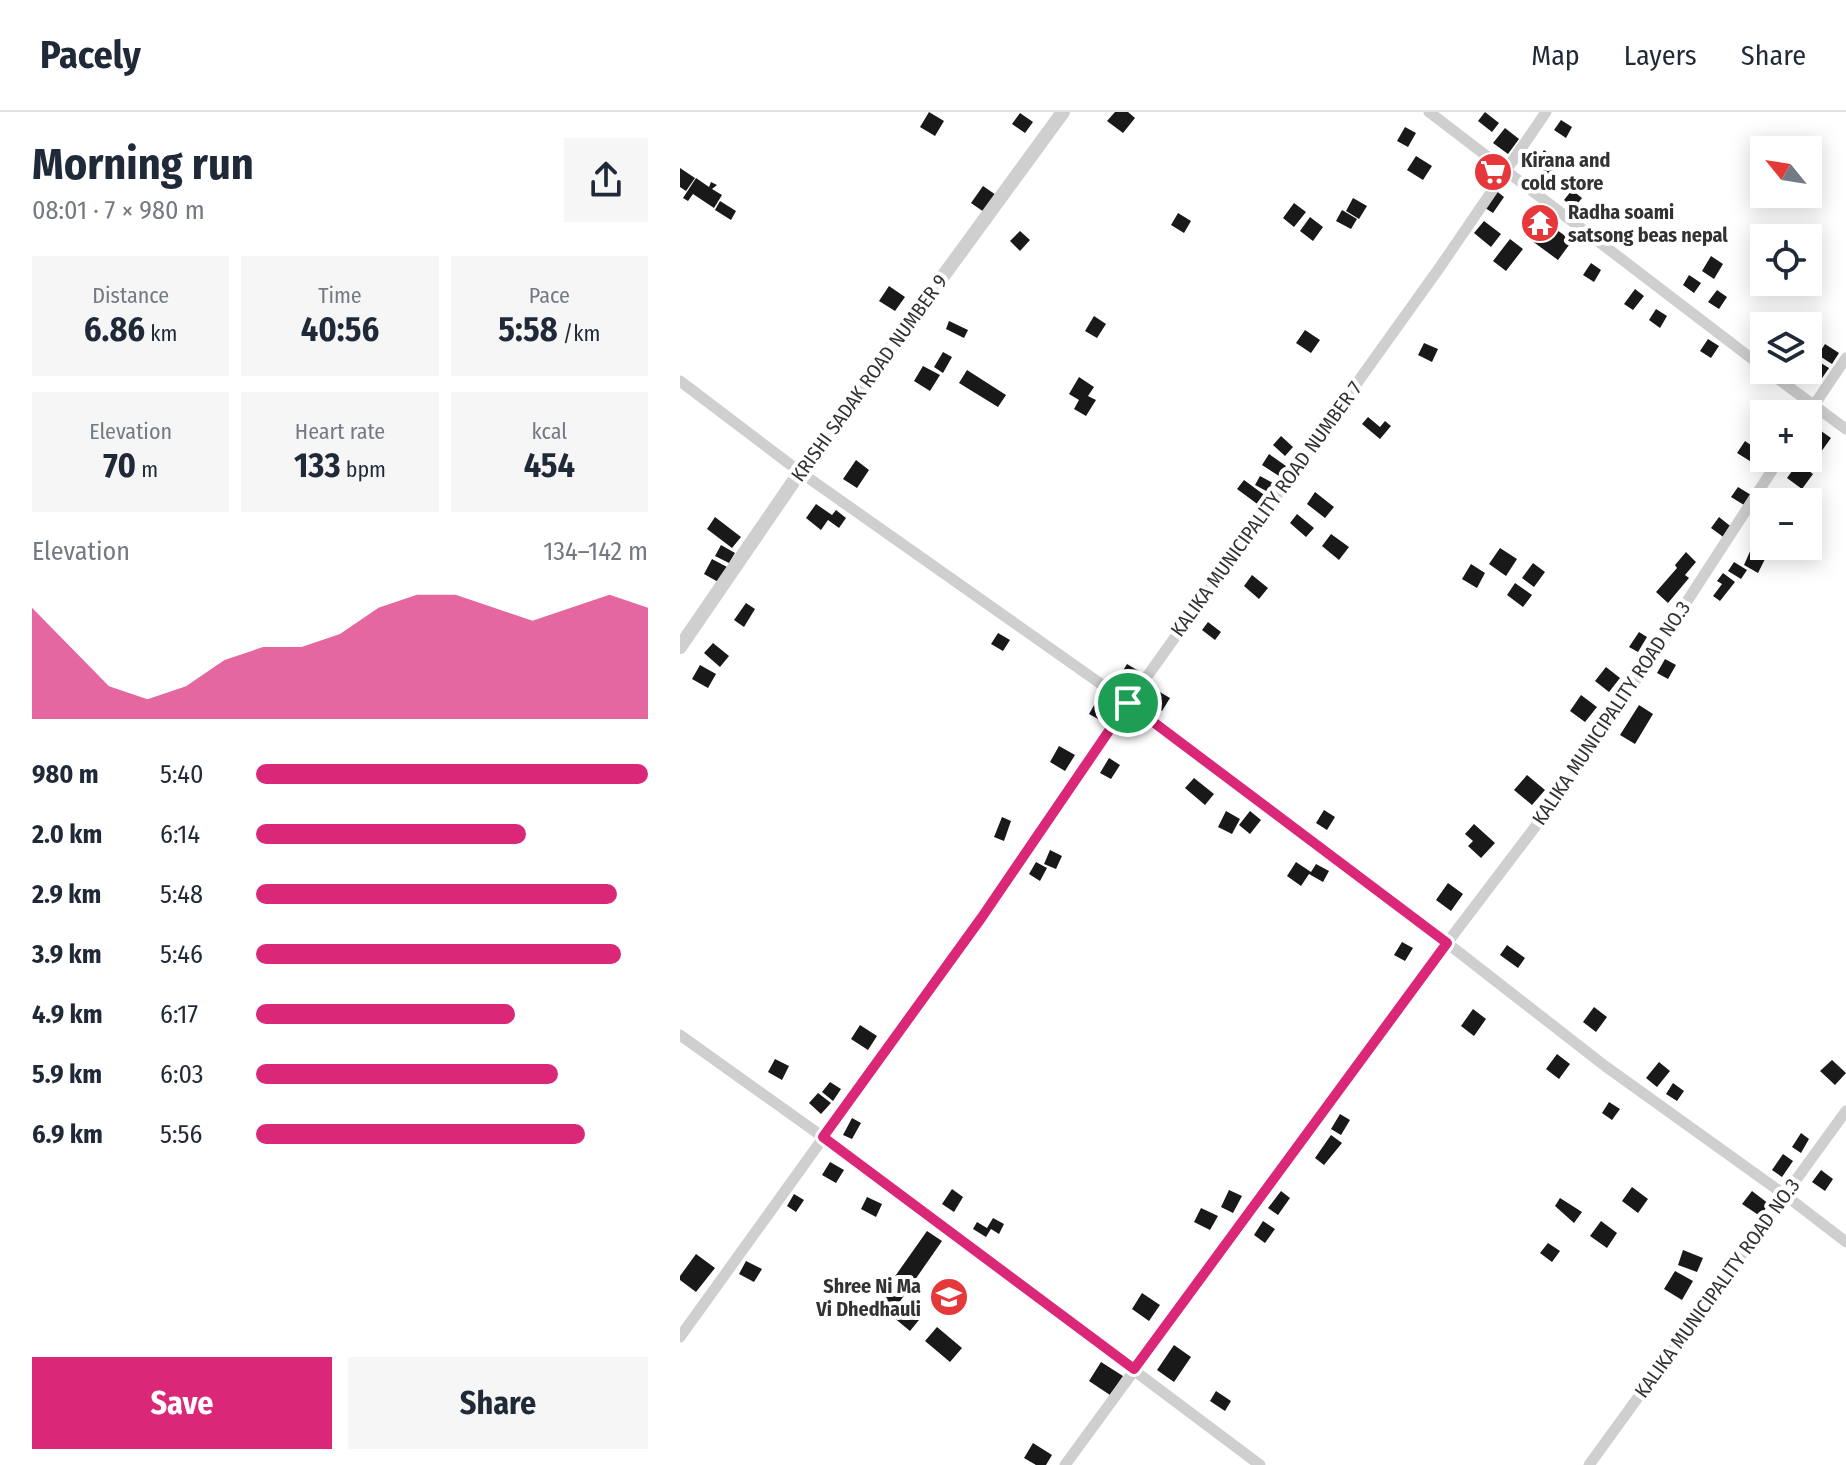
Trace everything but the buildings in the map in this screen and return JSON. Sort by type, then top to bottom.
[{"type":"street","name":"KRISHI SADAK ROAD NUMBER 9","points":[[680,647],[800,472],[1063,112]]},
{"type":"street","points":[[1429,112],[1750,358]]},
{"type":"street","name":"KALIKA MUNICIPALITY ROAD NUMBER 7","points":[[680,1337],[982,917],[1128,703],[1440,267],[1546,112]]},
{"type":"street","points":[[1818,400],[1846,358]]},
{"type":"street","points":[[680,381],[800,472],[1128,703],[1605,1066],[1846,1242]]},
{"type":"street","points":[[1782,384],[1800,400]]},
{"type":"street","points":[[1822,416],[1846,429]]},
{"type":"street","name":"KALIKA MUNICIPALITY ROAD NO.3","points":[[1065,1465],[1447,943],[1573,777],[1771,472]]},
{"type":"street","points":[[680,1035],[823,1137],[1260,1465]]},
{"type":"street","name":"KALIKA MUNICIPALITY ROAD NO.3","points":[[1589,1465],[1846,1111]]},
{"type":"place","name":"Kirana and cold store","points":[[1493,172]]},
{"type":"place","name":"Radha soami satsong beas nepal","points":[[1540,223]]},
{"type":"place","name":"Shree Ni Ma Vi Dhedhauli","points":[[949,1297]]},
{"type":"route","points":[[1128,703],[1447,943],[1134,1369],[823,1137],[982,917],[1128,703]]}]
